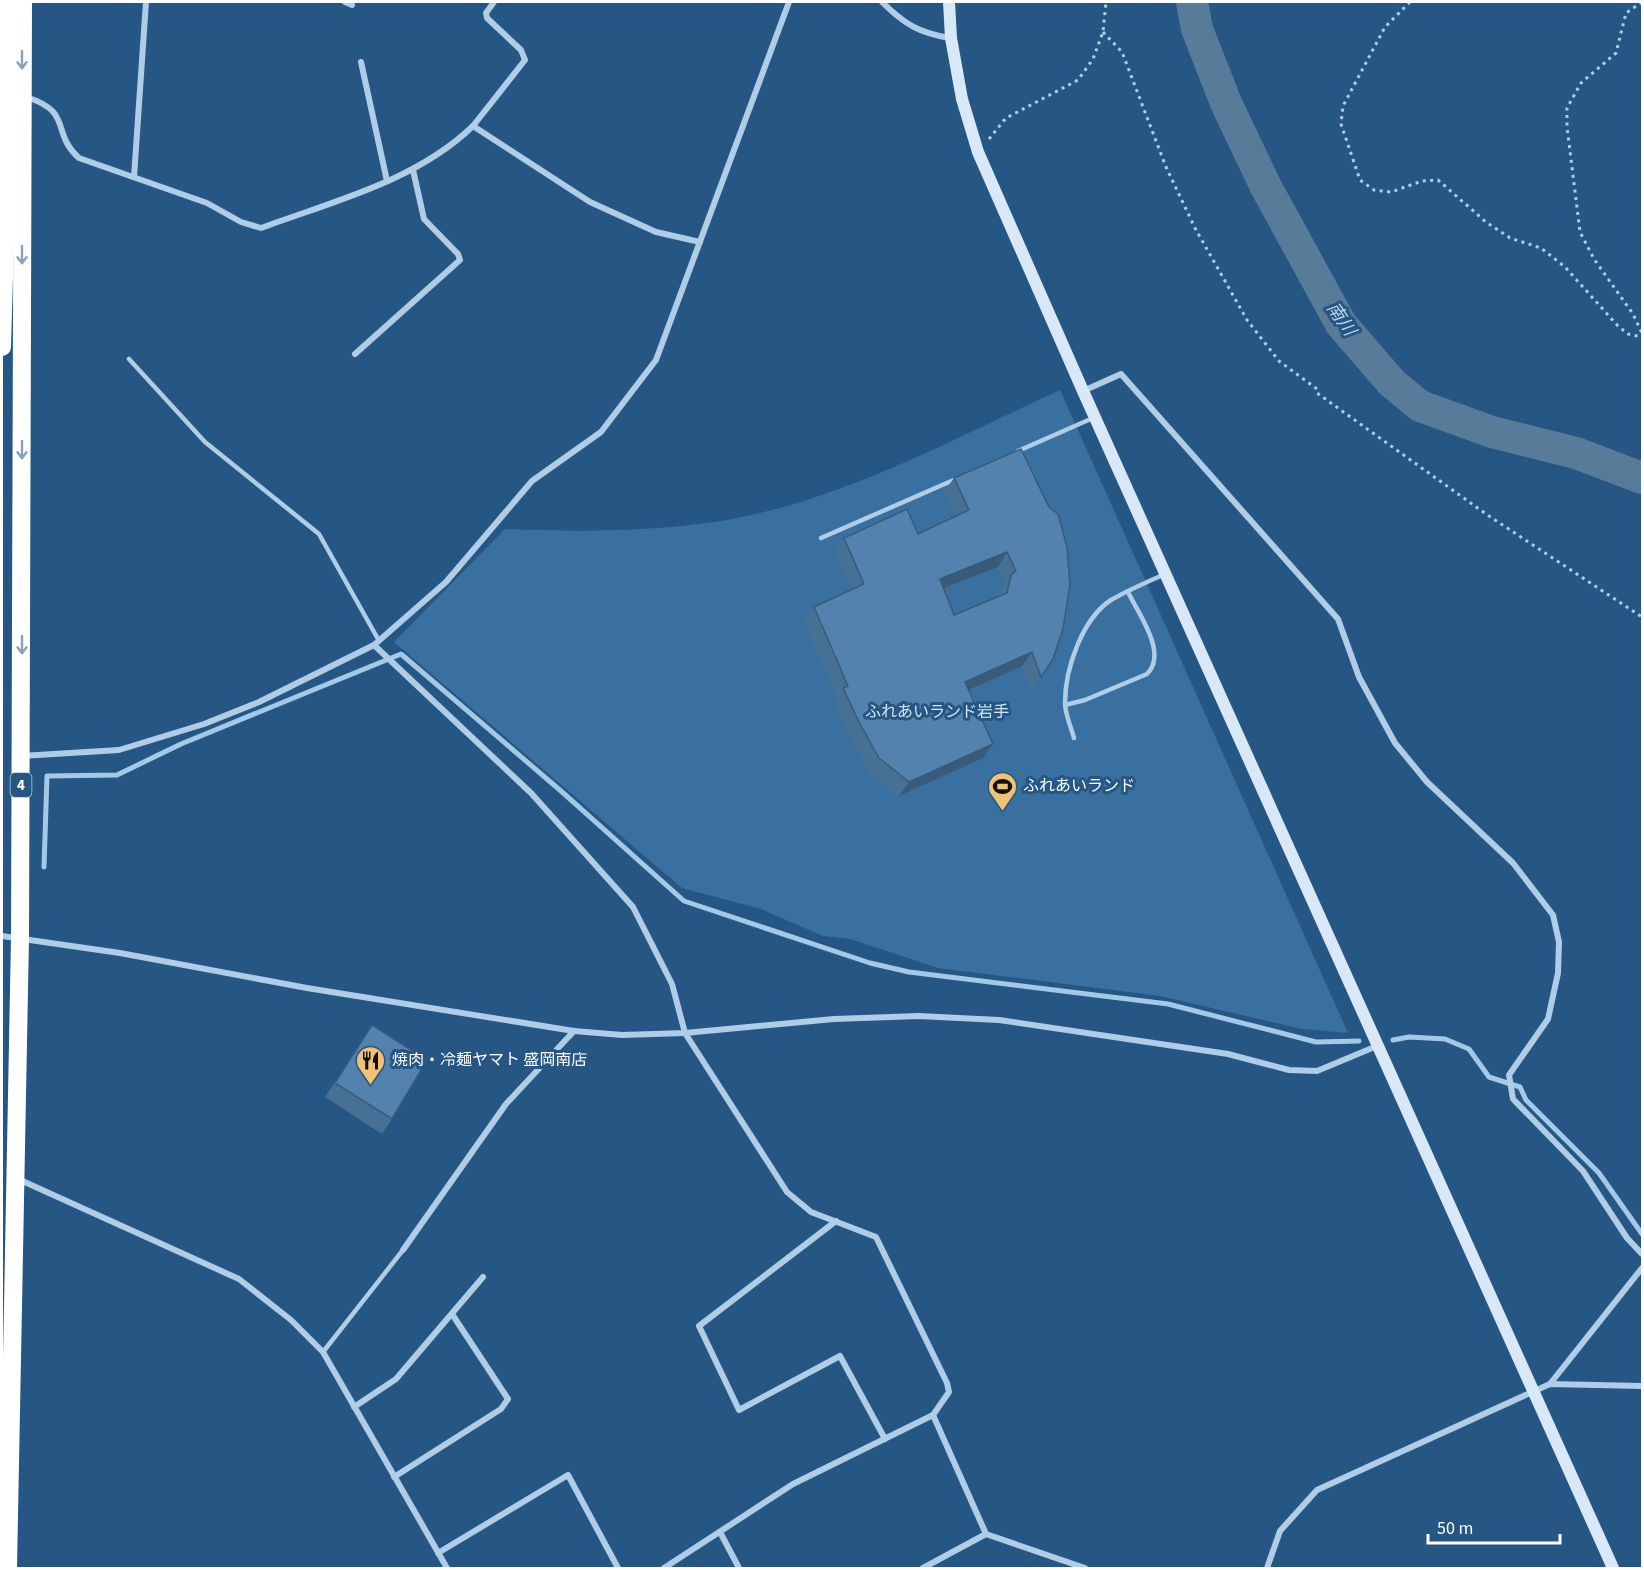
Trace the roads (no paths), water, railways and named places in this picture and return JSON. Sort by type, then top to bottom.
[{"type":"highway","points":[[2,347],[6,2]]},
{"type":"highway","name":"4","points":[[8,1569],[20,938],[23,2]]},
{"type":"street","points":[[134,177],[146,2]]},
{"type":"street","points":[[345,2],[352,5]]},
{"type":"street","points":[[22,96],[45,103],[57,115],[68,148],[79,158],[207,203],[241,222],[261,228],[413,170],[458,141],[473,126],[525,60],[521,50],[487,18],[486,13],[494,2]]},
{"type":"street","points":[[21,756],[119,750],[204,724],[259,702],[376,642],[446,582],[532,481],[600,432],[656,360],[789,2]]},
{"type":"street","points":[[882,2],[897,17],[924,34],[951,39]]},
{"type":"street","points":[[950,2],[951,39],[962,99],[978,152],[1095,418],[1535,1390],[1613,1569]]},
{"type":"street","points":[[361,62],[387,181]]},
{"type":"street","points":[[473,126],[590,202],[656,232],[700,242]]},
{"type":"street","points":[[355,354],[460,260],[458,254],[424,219],[413,170]]},
{"type":"street","points":[[1083,391],[1121,374],[1311,592],[1338,619],[1359,677],[1395,743],[1427,782],[1513,863],[1553,915],[1558,942],[1558,973],[1548,1019],[1509,1075],[1513,1099],[1583,1171],[1628,1238],[1642,1254]]},
{"type":"street","points":[[376,642],[380,650],[531,793],[633,907],[672,984],[685,1033],[787,1192],[811,1212],[876,1237],[947,1383],[949,1392],[933,1415],[793,1484],[664,1569]]},
{"type":"street","points":[[2,936],[574,1031],[622,1035],[685,1033],[834,1019],[919,1016],[999,1020],[1228,1054],[1289,1070],[1317,1071],[1378,1045]]},
{"type":"street","points":[[403,1250],[506,1104],[574,1031]]},
{"type":"street","points":[[17,1179],[239,1279],[291,1320],[323,1352],[447,1569]]},
{"type":"street","points":[[836,1221],[699,1326],[739,1410],[840,1356],[885,1439]]},
{"type":"street","points":[[1550,1384],[1642,1268]]},
{"type":"street","points":[[354,1407],[396,1379],[483,1277]]},
{"type":"street","points":[[394,1477],[501,1409],[508,1399],[452,1314]]},
{"type":"street","points":[[1267,1569],[1280,1531],[1317,1490],[1550,1384],[1642,1386]]},
{"type":"street","points":[[933,1415],[986,1534],[1085,1569]]},
{"type":"street","points":[[438,1553],[568,1475],[618,1569]]},
{"type":"street","points":[[720,1532],[739,1569]]},
{"type":"street","points":[[923,1569],[986,1534]]},
{"type":"lane","points":[[129,359],[205,442],[319,534],[376,642]]},
{"type":"lane","points":[[1015,453],[1095,418]]},
{"type":"lane","points":[[821,538],[961,477]]},
{"type":"lane","points":[[1074,738],[1065,705],[1071,668],[1082,636],[1091,621],[1109,601],[1165,573]]},
{"type":"lane","points":[[1065,705],[1085,700],[1146,674],[1153,668],[1155,650],[1128,592]]},
{"type":"lane","points":[[323,1352],[403,1250]]},
{"type":"waterway","name":"南川","points":[[1192,2],[1197,29],[1226,103],[1266,187],[1341,324],[1392,383],[1420,406],[1492,432],[1576,453],[1642,478]]},
{"type":"waterway","points":[[44,867],[47,776],[117,775],[181,744],[401,654],[561,791],[684,901],[870,963],[909,972],[1168,1004],[1316,1042],[1359,1041]]},
{"type":"waterway","points":[[1393,1040],[1409,1037],[1445,1039],[1469,1049],[1489,1077],[1520,1087],[1526,1100],[1599,1173],[1642,1234]]},
{"type":"place","name":"ふれあいランド","points":[[1002,812]]},
{"type":"place","name":"焼肉・冷麺ヤマト 盛岡南店","points":[[371,1086]]},
{"type":"park label","name":"ふれあいランド岩手","points":[[937,712]]}]
